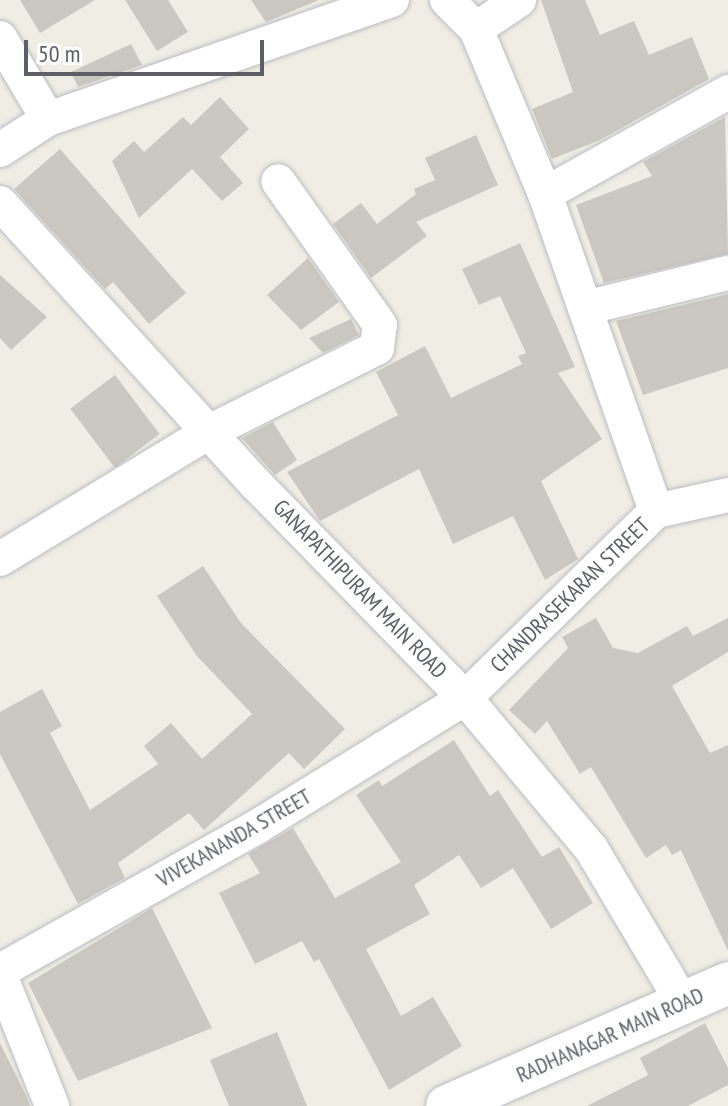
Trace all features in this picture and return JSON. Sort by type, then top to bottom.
[{"type":"street","points":[[0,150],[48,119],[392,0]]},
{"type":"street","points":[[447,0],[476,29],[545,194],[656,511]]},
{"type":"street","points":[[476,29],[519,0]]},
{"type":"street","points":[[0,38],[48,119]]},
{"type":"street","points":[[545,194],[728,92]]},
{"type":"street","points":[[0,559],[209,432],[364,356],[382,336],[380,325],[278,181]]},
{"type":"street","name":"GANAPATHIPURAM MAIN ROAD","points":[[0,203],[209,432],[465,698],[592,850],[683,1003]]},
{"type":"street","points":[[585,308],[728,273]]},
{"type":"street","name":"CHANDRASEKARAN STREET","points":[[465,698],[656,511],[728,495]]},
{"type":"street","name":"VIVEKANANDA STREET","points":[[0,973],[258,826],[465,698]]},
{"type":"street","points":[[0,973],[52,1106]]},
{"type":"street","name":"RADHANAGAR MAIN ROAD","points":[[447,1106],[728,983]]},
{"type":"building","points":[[20,0],[95,0],[40,33]]},
{"type":"building","points":[[125,0],[168,0],[188,32],[157,51]]},
{"type":"building","points":[[251,0],[319,0],[266,22]]},
{"type":"building","points":[[541,0],[585,0],[600,35],[634,21],[649,55],[692,37],[709,79],[600,140],[552,159],[532,109],[573,92]]},
{"type":"building","points":[[131,44],[142,65],[78,87],[71,72]]},
{"type":"building","points":[[220,97],[249,129],[220,157],[243,183],[222,201],[192,169],[139,218],[112,161],[134,141],[144,152],[183,117],[191,125]]},
{"type":"building","points":[[725,117],[728,254],[604,283],[576,205],[652,176],[643,162]]},
{"type":"building","points":[[476,135],[498,185],[416,222],[427,236],[371,278],[333,224],[361,203],[377,224],[416,194],[414,189],[435,180],[425,158]]},
{"type":"building","points":[[60,149],[186,293],[149,324],[113,282],[105,289],[14,189]]},
{"type":"building","points":[[520,243],[575,367],[558,373],[602,439],[541,481],[578,559],[545,580],[513,516],[453,544],[419,469],[320,521],[287,472],[398,415],[376,372],[425,346],[451,398],[522,364],[518,356],[526,353],[500,296],[479,305],[462,269]]},
{"type":"building","points":[[308,258],[339,302],[301,330],[267,295]]},
{"type":"building","points":[[0,275],[47,317],[11,350],[0,338]]},
{"type":"building","points":[[728,294],[728,368],[643,395],[616,321]]},
{"type":"building","points":[[351,319],[359,335],[323,353],[309,338]]},
{"type":"building","points":[[115,375],[160,434],[115,468],[70,409]]},
{"type":"building","points":[[273,422],[297,460],[275,475],[242,438]]},
{"type":"building","points":[[203,566],[241,623],[345,729],[304,769],[289,753],[204,830],[189,813],[118,863],[125,878],[78,904],[0,754],[0,712],[42,689],[62,726],[50,733],[90,810],[158,764],[144,746],[171,723],[202,759],[252,714],[197,656],[157,596]]},
{"type":"building","points":[[596,618],[613,648],[638,653],[687,626],[693,636],[728,618],[728,652],[672,686],[710,753],[728,745],[728,951],[681,850],[672,855],[666,845],[646,858],[591,767],[580,774],[547,721],[535,734],[509,710],[568,648],[562,637]]},
{"type":"building","points":[[454,740],[490,796],[498,790],[542,857],[559,847],[593,903],[551,929],[513,868],[481,888],[459,855],[414,885],[430,914],[366,949],[401,1016],[433,997],[462,1046],[389,1090],[319,959],[314,962],[302,941],[255,964],[219,893],[260,873],[248,854],[293,828],[335,898],[401,862],[356,795],[379,780],[382,786]]},
{"type":"building","points":[[152,908],[212,1028],[78,1081],[28,983]]},
{"type":"building","points":[[705,1023],[728,1068],[728,1085],[688,1106],[587,1106],[648,1075],[640,1058]]},
{"type":"building","points":[[277,1032],[307,1106],[229,1106],[210,1060]]},
{"type":"building","points":[[0,1043],[27,1097],[30,1106],[0,1106]]}]
